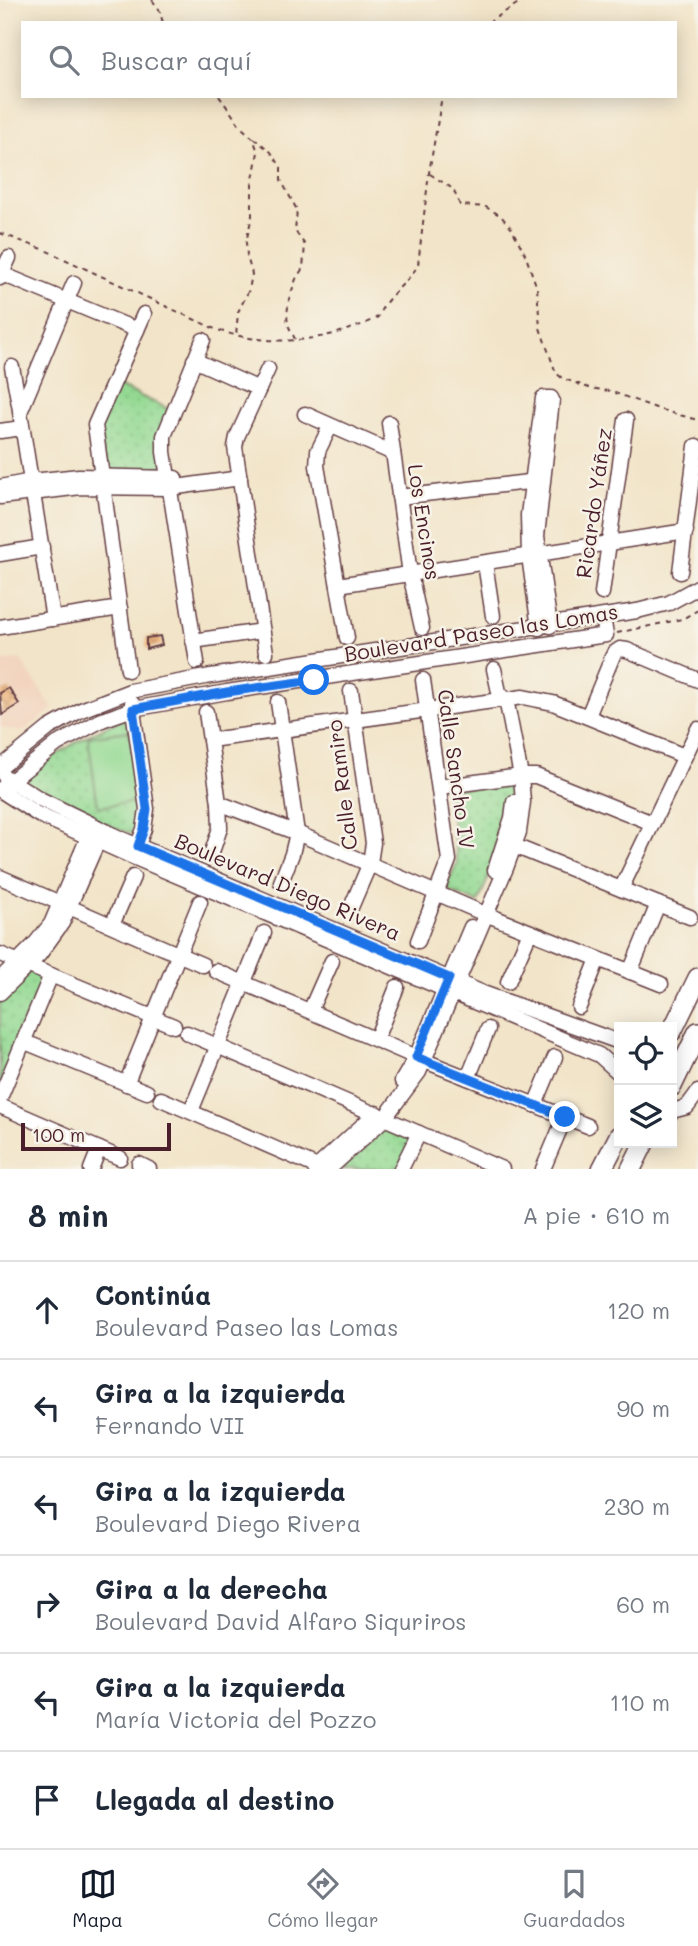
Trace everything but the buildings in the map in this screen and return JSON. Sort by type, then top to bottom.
[{"type":"highway","points":[[676,1022],[698,978]]},
{"type":"highway","points":[[672,1085],[698,1032]]},
{"type":"highway","points":[[602,1169],[614,1146]]},
{"type":"highway","points":[[631,1169],[642,1148]]},
{"type":"street","points":[[9,258],[1,276],[137,330]]},
{"type":"street","points":[[20,412],[74,284]]},
{"type":"street","points":[[128,670],[95,425],[144,314]]},
{"type":"street","points":[[197,662],[164,452],[165,429],[203,340]]},
{"type":"street","points":[[194,360],[259,389]]},
{"type":"street","points":[[6,363],[34,378]]},
{"type":"street","points":[[6,363],[20,412],[53,619]]},
{"type":"street","points":[[266,653],[236,442],[268,369]]},
{"type":"street","points":[[536,481],[541,400],[551,398],[552,400],[536,481],[528,515],[544,627]]},
{"type":"street","points":[[304,414],[393,453]]},
{"type":"street","name":"Ricardo Yáñez","points":[[602,593],[626,420]]},
{"type":"street","name":"Los Encinos","points":[[389,423],[410,574],[422,628]]},
{"type":"street","points":[[330,426],[317,458],[347,638]]},
{"type":"street","points":[[0,431],[22,428]]},
{"type":"street","points":[[680,572],[685,531],[694,504],[696,446]]},
{"type":"street","points":[[4,491],[32,486],[101,482],[169,483],[239,473]]},
{"type":"street","points":[[399,497],[536,481]]},
{"type":"street","points":[[338,585],[685,531]]},
{"type":"street","points":[[0,554],[41,547]]},
{"type":"street","points":[[485,563],[493,616]]},
{"type":"street","points":[[2,778],[49,728],[81,710],[130,691],[603,617],[668,603],[698,587]]},
{"type":"street","points":[[0,627],[120,608]]},
{"type":"street","points":[[603,617],[606,635]]},
{"type":"street","points":[[193,641],[262,631]]},
{"type":"street","name":"Boulevard Paseo las Lomas","points":[[2,778],[76,732],[133,709],[200,696],[606,635]]},
{"type":"street","points":[[588,716],[614,653],[620,649],[627,649],[698,680]]},
{"type":"street","points":[[312,661],[314,680]]},
{"type":"street","points":[[161,1099],[321,1168],[379,1117],[398,1086],[421,1059],[522,818],[494,669]]},
{"type":"street","name":"Calle Sancho IV","points":[[418,941],[449,860],[423,680]]},
{"type":"street","points":[[130,691],[147,809],[144,829],[136,851]]},
{"type":"street","name":"Calle Ramiro","points":[[349,912],[370,863],[373,843],[351,691]]},
{"type":"street","points":[[210,740],[500,697],[539,699],[588,716],[684,756]]},
{"type":"street","points":[[278,702],[297,833],[281,882]]},
{"type":"street","points":[[206,712],[220,828],[211,855]]},
{"type":"street","points":[[621,889],[698,729]]},
{"type":"street","points":[[439,786],[516,776],[541,778],[652,823]]},
{"type":"street","name":"Boulevard Diego Rivera","points":[[2,778],[37,814],[95,833],[452,986],[599,1055],[614,1068]]},
{"type":"street","points":[[219,803],[661,984]]},
{"type":"street","points":[[0,993],[66,905],[95,833]]},
{"type":"street","points":[[510,844],[691,917]]},
{"type":"street","points":[[0,877],[421,1059],[588,1126]]},
{"type":"street","points":[[112,925],[133,877]]},
{"type":"street","points":[[126,1084],[200,902]]},
{"type":"street","points":[[630,972],[658,904]]},
{"type":"street","points":[[508,982],[530,932]]},
{"type":"street","points":[[191,1111],[264,933]]},
{"type":"street","points":[[0,954],[419,1133],[481,1165],[502,1169]]},
{"type":"street","points":[[579,1007],[598,959]]},
{"type":"street","points":[[310,1010],[332,961]]},
{"type":"street","points":[[0,979],[24,964]]},
{"type":"street","points":[[0,1098],[51,975]]},
{"type":"street","name":"Boulevard Diego Rivera","points":[[452,986],[612,1041]]},
{"type":"street","points":[[376,1039],[397,988]]},
{"type":"street","points":[[468,1078],[488,1029]]},
{"type":"street","points":[[599,1055],[612,1041]]},
{"type":"street","points":[[25,1042],[147,1092]]},
{"type":"street","points":[[535,1105],[555,1058]]},
{"type":"street","points":[[693,1108],[698,1092]]},
{"type":"street","points":[[0,1106],[120,1158]]},
{"type":"street","points":[[542,1169],[565,1117]]},
{"type":"street","points":[[401,1169],[419,1133]]},
{"type":"street","points":[[91,1169],[99,1149]]},
{"type":"path","points":[[152,0],[159,9],[162,21]]},
{"type":"path","points":[[491,21],[523,0]]},
{"type":"path","points":[[220,98],[242,128],[271,152],[281,167],[282,180],[297,210],[295,231],[304,246],[303,268],[289,299],[287,315],[295,340]]},
{"type":"path","points":[[0,233],[45,250],[236,337],[264,342],[295,340],[318,338],[358,327],[378,317],[383,303],[411,278],[418,265],[442,98]]},
{"type":"path","points":[[236,337],[238,312],[249,290],[252,274],[246,242],[252,216],[252,185],[258,152],[253,138]]},
{"type":"path","points":[[429,173],[453,189],[460,205],[486,207],[501,216],[512,229],[525,254],[537,288],[540,328],[556,373],[589,388],[610,391],[698,420]]},
{"type":"path","name":"Boulevard Paseo las Lomas","points":[[606,635],[681,619],[698,610]]},
{"type":"shaded area","points":[[20,659],[53,709],[22,732],[0,727],[0,662]]},
{"type":"green space","points":[[116,385],[169,409],[162,474],[106,472],[98,424]]},
{"type":"green space","points":[[132,715],[144,815],[136,835],[79,812],[25,782],[25,778],[64,750],[102,728]]},
{"type":"green space","points":[[129,731],[140,801],[98,807],[88,737]]},
{"type":"green space","points":[[511,781],[513,803],[500,850],[478,903],[445,889],[457,863],[448,790]]},
{"type":"green space","points":[[32,969],[46,976],[0,1092],[0,999]]},
{"type":"green space","points":[[389,1123],[416,1135],[399,1169],[342,1169]]},
{"type":"route","points":[[314,680],[133,709],[147,809],[138,846],[449,978],[416,1057],[565,1117]]}]
